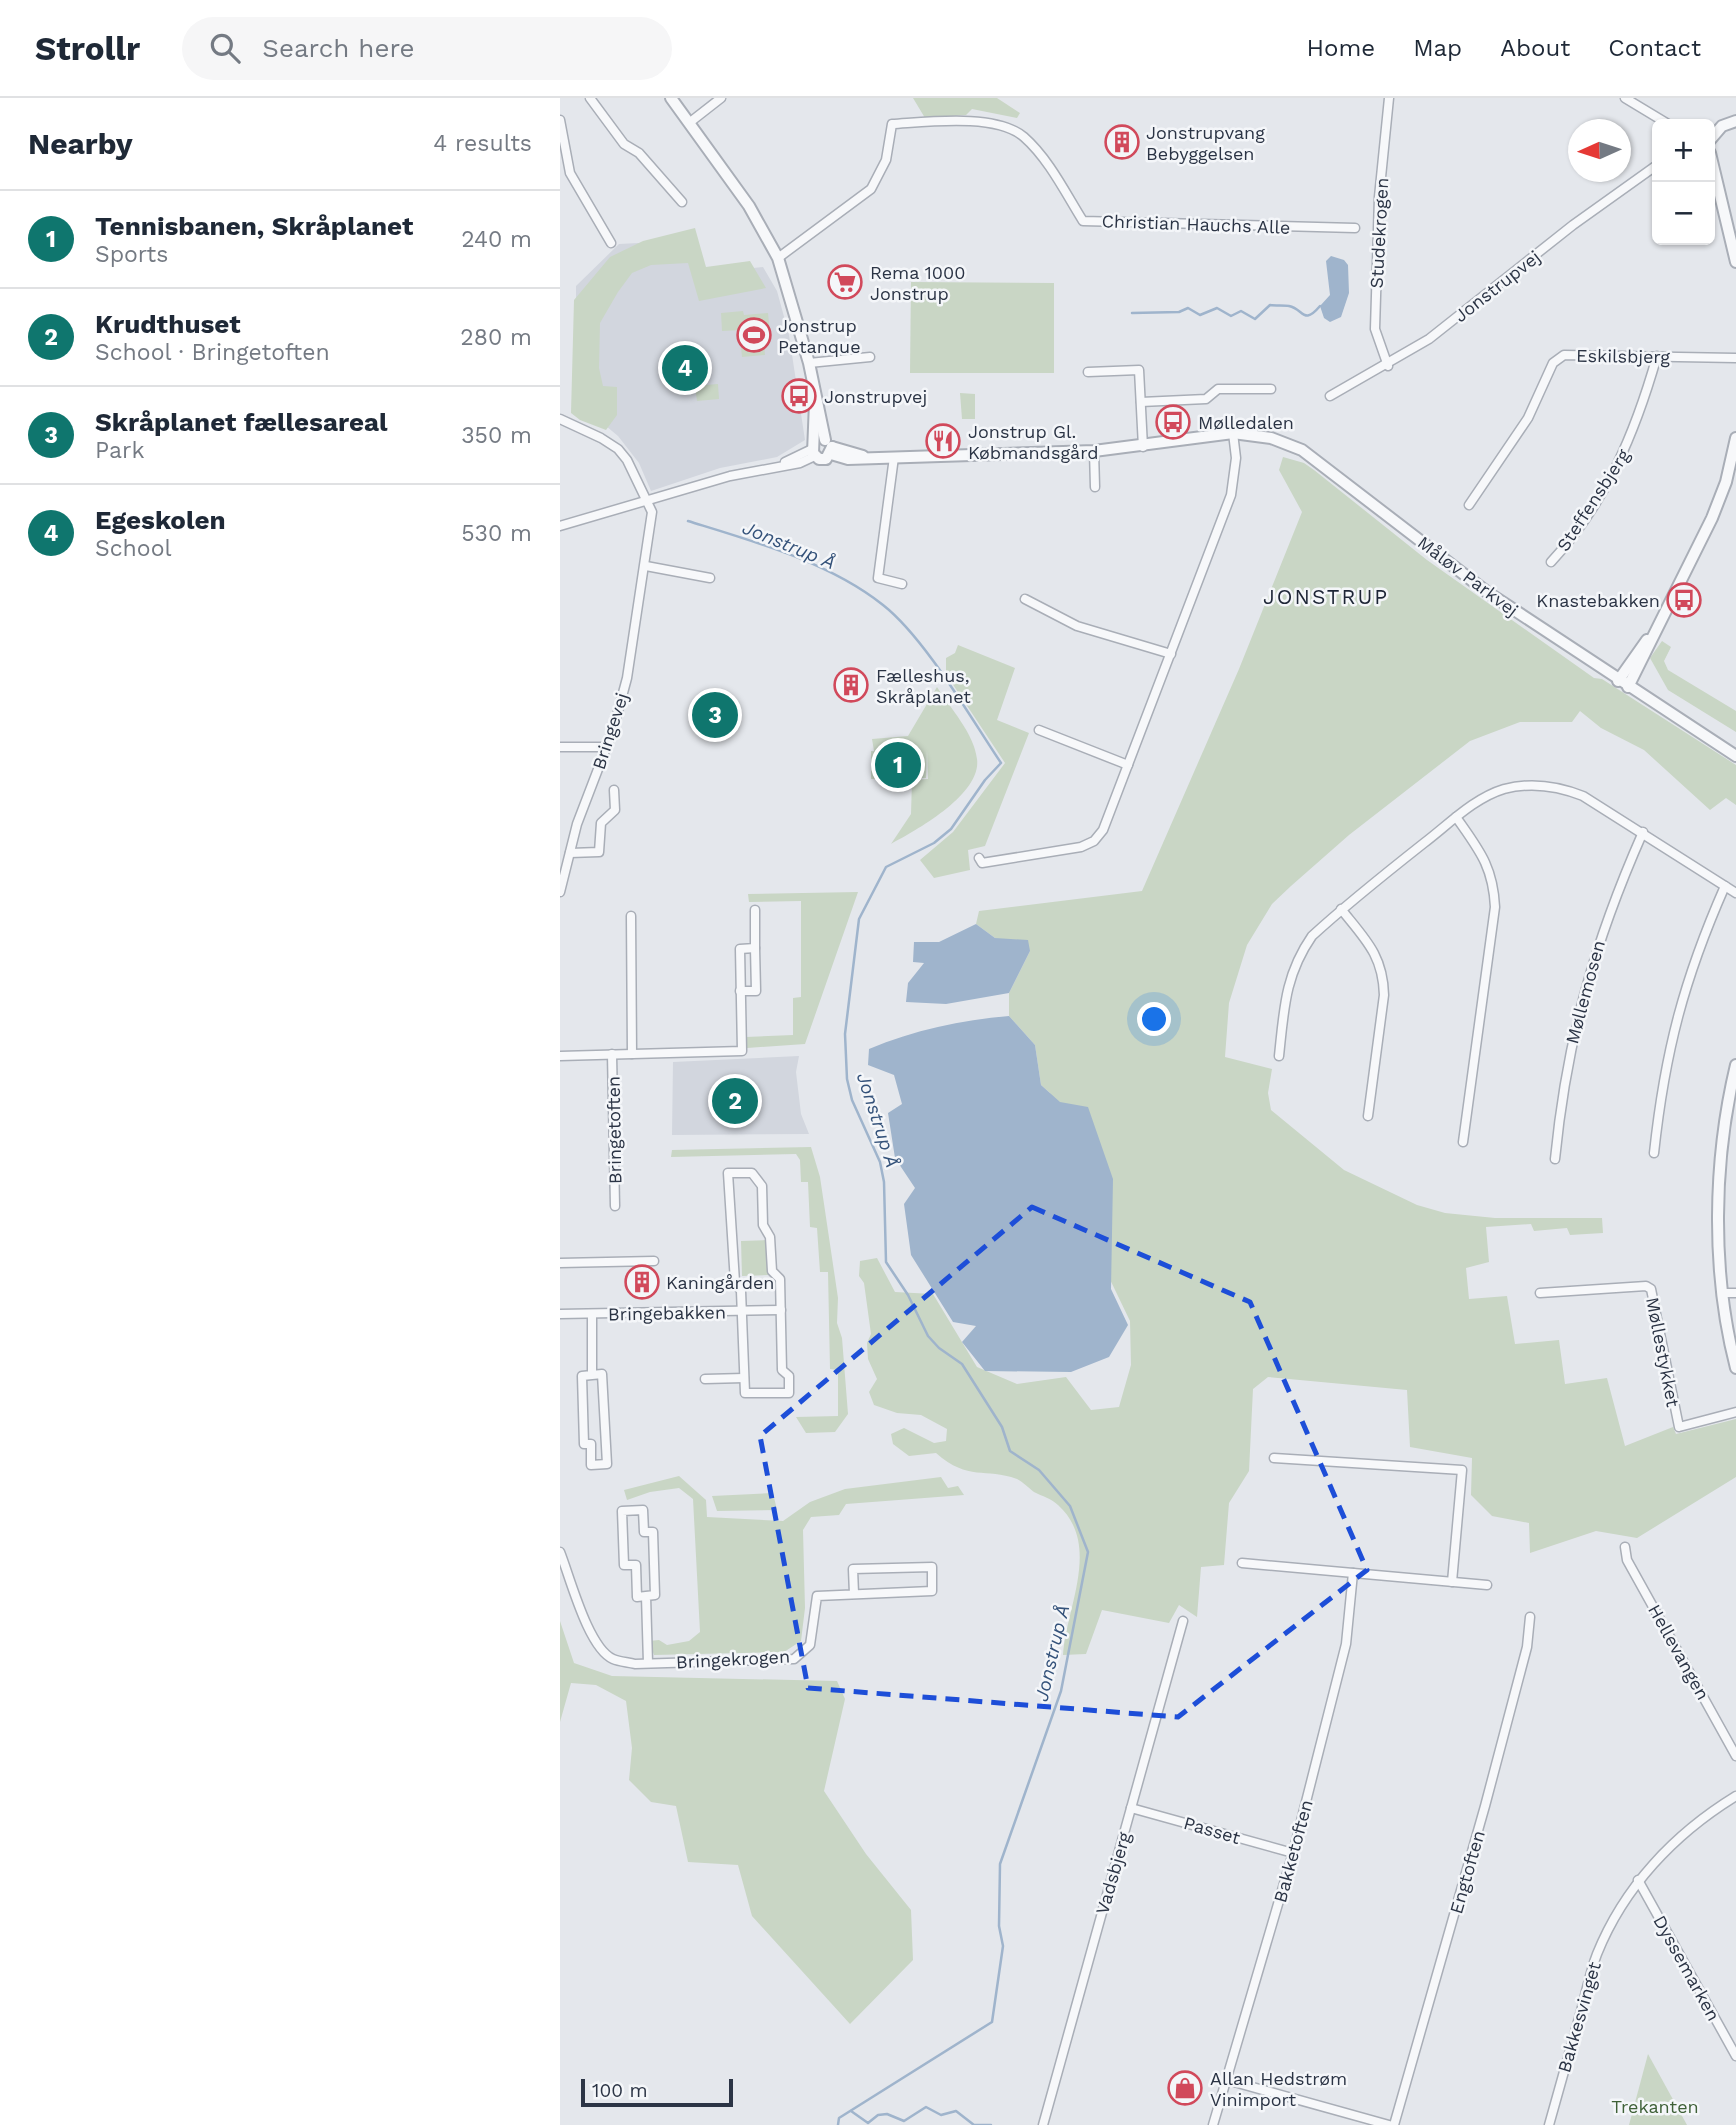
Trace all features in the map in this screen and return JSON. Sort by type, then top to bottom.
[{"type":"street","points":[[590,98],[624,144],[639,153],[682,202]]},
{"type":"street","points":[[671,98],[749,206],[778,258],[809,363],[822,448]]},
{"type":"street","points":[[689,123],[721,98]]},
{"type":"street","name":"Studekrogen","points":[[1388,98],[1379,206],[1375,329],[1388,366]]},
{"type":"street","points":[[1625,98],[1660,119]]},
{"type":"street","points":[[560,120],[570,173],[611,243]]},
{"type":"street","name":"Christian Hauchs Alle","points":[[778,258],[871,189],[886,160],[892,124],[964,121],[1004,128],[1022,135],[1057,180],[1083,221],[1355,228]]},
{"type":"street","points":[[1715,134],[1722,126],[1736,121]]},
{"type":"street","name":"Jonstrupvej","points":[[1330,396],[1388,366],[1429,339],[1573,225],[1652,169]]},
{"type":"street","points":[[1715,174],[1736,262]]},
{"type":"street","name":"Eskilsbjerg","points":[[1468,505],[1528,418],[1553,363],[1564,355],[1736,358]]},
{"type":"street","name":"Steffensbjerg","points":[[1551,562],[1616,469],[1642,408],[1657,356]]},
{"type":"street","points":[[809,363],[870,357]]},
{"type":"street","points":[[1088,372],[1139,370],[1143,447]]},
{"type":"street","points":[[1141,402],[1206,399],[1218,389],[1271,389]]},
{"type":"street","points":[[560,419],[618,449],[627,460],[641,494],[649,503]]},
{"type":"street","points":[[560,526],[649,503],[730,476],[779,465],[822,448],[848,459],[1094,452],[1233,433],[1236,458],[1231,495],[1103,830],[1094,841],[1082,847],[982,863],[979,858]]},
{"type":"street","name":"Måløv Parkvej","points":[[1233,433],[1270,438],[1302,450],[1487,592],[1736,756]]},
{"type":"street","points":[[1623,684],[1654,633],[1712,518],[1734,457],[1736,438]]},
{"type":"street","points":[[1094,452],[1095,487]]},
{"type":"street","points":[[894,457],[878,578],[902,584]]},
{"type":"street","name":"Bringevej","points":[[560,892],[577,824],[607,747],[627,678],[646,566],[652,512],[649,503]]},
{"type":"street","points":[[646,566],[710,578]]},
{"type":"street","points":[[1025,599],[1077,626],[1171,654]]},
{"type":"street","points":[[1039,730],[1128,765]]},
{"type":"street","points":[[560,747],[607,747]]},
{"type":"street","points":[[1279,1056],[1288,982],[1297,957],[1312,936],[1341,909],[1456,817],[1482,799],[1504,789],[1531,785],[1559,788],[1583,796],[1736,893]]},
{"type":"street","points":[[570,853],[599,852],[601,823],[615,810],[614,790]]},
{"type":"street","points":[[1456,817],[1486,860],[1494,880],[1495,906],[1463,1142]]},
{"type":"street","name":"Møllemosen","points":[[1555,1159],[1562,1088],[1589,969],[1610,906],[1643,832]]},
{"type":"street","points":[[1654,1153],[1670,1038],[1701,939],[1725,886]]},
{"type":"street","points":[[1341,909],[1370,944],[1384,975],[1384,995],[1368,1116]]},
{"type":"street","points":[[740,991],[756,991],[755,911]]},
{"type":"street","name":"Bringetoften","points":[[631,916],[632,1054]]},
{"type":"street","name":"Bringetoften","points":[[560,1056],[742,1051],[740,949],[755,948]]},
{"type":"street","name":"Bringetoften","points":[[612,1054],[615,1206]]},
{"type":"street","points":[[1736,1065],[1720,1186],[1723,1293],[1736,1368]]},
{"type":"street","name":"Bringebakken","points":[[728,1173],[752,1173],[762,1186],[763,1226],[770,1237],[772,1271],[780,1279],[782,1370],[789,1376],[789,1393],[745,1393],[742,1312],[741,1291],[735,1282],[728,1173]]},
{"type":"street","points":[[560,1263],[654,1261]]},
{"type":"street","name":"Møllestykket","points":[[1539,1293],[1646,1286],[1651,1289],[1679,1427],[1736,1412]]},
{"type":"street","points":[[1723,1293],[1736,1293]]},
{"type":"street","name":"Bringebakken","points":[[560,1314],[781,1310]]},
{"type":"street","name":"Bringebakken","points":[[592,1314],[592,1375]]},
{"type":"street","name":"Bringebakken","points":[[602,1374],[607,1464],[591,1465],[591,1444],[584,1444],[582,1376],[592,1375],[602,1374]]},
{"type":"street","points":[[705,1379],[744,1378]]},
{"type":"street","points":[[1274,1458],[1462,1470],[1451,1582]]},
{"type":"street","points":[[643,1510],[644,1532],[653,1532],[654,1595],[646,1596],[637,1597],[636,1565],[624,1565],[622,1511],[643,1510]]},
{"type":"street","name":"Hellevangen","points":[[1625,1548],[1627,1560],[1736,1756]]},
{"type":"street","name":"Bringekrogen","points":[[560,1552],[592,1634],[612,1659],[648,1663],[794,1659],[810,1645],[817,1596],[932,1591],[932,1567],[853,1569],[854,1594]]},
{"type":"street","points":[[1241,1563],[1487,1585]]},
{"type":"street","name":"Bakketoften","points":[[1213,2125],[1293,1853],[1346,1644],[1353,1573]]},
{"type":"street","points":[[646,1596],[648,1663]]},
{"type":"street","name":"Engtoften","points":[[1392,2125],[1485,1806],[1527,1647],[1530,1617]]},
{"type":"street","name":"Vadsbjerg","points":[[1043,2125],[1183,1621]]},
{"type":"street","name":"Bakkesvinget","points":[[1549,2125],[1597,1954],[1638,1880],[1704,1816],[1736,1797]]},
{"type":"street","name":"Passet","points":[[1132,1808],[1293,1853]]},
{"type":"street","name":"Dyssemarken","points":[[1638,1880],[1736,2056]]},
{"type":"street","points":[[1227,2080],[1392,2125]]},
{"type":"highlighted area","points":[[1032,1207],[1250,1302],[1367,1570],[1178,1717],[808,1688],[760,1436]]},
{"type":"shaded area","points":[[697,240],[704,273],[763,267],[777,291],[789,335],[805,440],[777,457],[720,468],[651,491],[639,463],[618,436],[576,401],[576,286],[619,244]]},
{"type":"shaded area","points":[[799,1056],[796,1072],[801,1114],[809,1134],[672,1135],[673,1062]]},
{"type":"green space","points":[[913,98],[997,98],[1020,113],[1017,118],[972,109],[966,115],[925,118]]},
{"type":"green space","points":[[695,228],[706,267],[750,261],[766,288],[699,301],[688,263],[651,265],[632,273],[600,323],[599,368],[603,386],[617,387],[617,415],[606,430],[580,420],[571,413],[574,300],[610,257],[643,241]]},
{"type":"green space","points":[[911,282],[1054,283],[1054,373],[910,373]]},
{"type":"green space","name":"Jonstrup Petanque","points":[[743,311],[744,315],[768,313],[770,333],[763,334],[765,355],[742,357],[740,337],[745,336],[744,330],[722,331],[721,313]]},
{"type":"green space","points":[[718,384],[719,399],[697,401],[695,386]]},
{"type":"green space","points":[[960,393],[975,394],[975,419],[962,419]]},
{"type":"green space","points":[[1283,457],[1304,463],[1314,470],[1427,560],[1594,678],[1602,679],[1736,765],[1736,805],[1726,798],[1710,810],[1644,750],[1601,728],[1580,711],[1572,722],[1520,722],[1470,741],[1349,835],[1272,904],[1247,945],[1229,1003],[1225,1057],[1272,1069],[1268,1093],[1271,1110],[1344,1170],[1417,1205],[1445,1213],[1495,1218],[1602,1218],[1603,1233],[1570,1235],[1567,1228],[1534,1231],[1531,1224],[1486,1227],[1489,1262],[1466,1268],[1469,1299],[1507,1296],[1515,1344],[1559,1340],[1565,1384],[1607,1378],[1625,1446],[1673,1427],[1676,1434],[1736,1419],[1736,1477],[1637,1538],[1596,1531],[1530,1553],[1529,1523],[1492,1516],[1471,1495],[1472,1458],[1410,1447],[1407,1390],[1268,1377],[1253,1389],[1249,1471],[1229,1503],[1224,1565],[1201,1567],[1197,1617],[1179,1605],[1169,1623],[1102,1610],[1086,1654],[1063,1655],[1080,1557],[1078,1539],[1071,1521],[1056,1503],[1034,1492],[1017,1479],[958,1468],[936,1453],[909,1456],[893,1444],[891,1434],[904,1428],[934,1443],[946,1441],[947,1429],[921,1415],[897,1413],[874,1405],[869,1392],[877,1379],[868,1359],[867,1343],[871,1334],[864,1283],[859,1276],[860,1261],[877,1258],[895,1292],[933,1294],[977,1367],[1017,1384],[1066,1377],[1091,1410],[1119,1407],[1131,1365],[1130,1321],[1104,1267],[1050,1093],[1041,1085],[1035,1045],[1009,1016],[1009,993],[1030,951],[995,938],[976,924],[979,911],[1142,891],[1239,669],[1302,512],[1279,470]]},
{"type":"green space","points":[[1662,641],[1671,647],[1664,661],[1668,670],[1736,711],[1736,732],[1668,690],[1650,658]]},
{"type":"green space","points":[[958,645],[1015,668],[997,720],[1029,733],[985,846],[968,850],[970,870],[934,878],[920,860],[953,832],[1005,763],[946,674],[946,658],[955,653]]},
{"type":"green space","points":[[937,687],[971,740],[977,759],[976,772],[959,798],[931,820],[891,844],[911,814],[912,780],[928,779],[927,750],[926,778],[871,779],[871,751],[874,751],[872,739],[908,736]]},
{"type":"green space","points":[[702,708],[727,708],[728,736],[702,736]]},
{"type":"green space","points":[[858,892],[805,1044],[747,1048],[746,1037],[793,1035],[793,998],[801,997],[801,901],[749,902],[748,894]]},
{"type":"green space","points":[[811,1147],[820,1177],[838,1298],[837,1323],[842,1338],[848,1414],[835,1432],[806,1433],[796,1417],[838,1416],[838,1370],[830,1369],[828,1272],[820,1272],[817,1228],[810,1227],[808,1182],[801,1182],[800,1160],[796,1154],[671,1157],[672,1150]]},
{"type":"green space","points":[[768,1240],[768,1275],[742,1276],[741,1241]]},
{"type":"green space","points":[[679,1476],[706,1500],[707,1517],[783,1521],[810,1502],[845,1489],[941,1477],[948,1488],[958,1486],[964,1495],[846,1504],[839,1515],[811,1517],[803,1530],[805,1608],[801,1641],[784,1652],[654,1655],[649,1641],[659,1640],[667,1645],[689,1641],[700,1632],[693,1499],[679,1488],[650,1492],[627,1500],[624,1490]]},
{"type":"green space","points":[[773,1493],[777,1510],[717,1511],[712,1496]]},
{"type":"green space","points":[[560,1621],[574,1663],[612,1676],[837,1681],[845,1699],[824,1791],[866,1854],[911,1910],[913,1960],[850,2024],[752,1916],[738,1865],[688,1862],[676,1806],[651,1802],[629,1780],[632,1748],[626,1701],[596,1685],[571,1683],[560,1722]]},
{"type":"green space","name":"Trekanten","points":[[1648,2054],[1687,2125],[1629,2125]]},
{"type":"water","points":[[1331,256],[1344,260],[1348,265],[1349,293],[1341,317],[1330,322],[1324,318],[1320,306],[1330,295],[1326,261]]},
{"type":"water","points":[[976,924],[995,938],[1028,940],[1030,951],[1009,993],[946,1004],[906,1002],[908,983],[924,963],[913,962],[914,942],[939,942]]},
{"type":"water","points":[[1009,1016],[1035,1045],[1041,1085],[1060,1102],[1088,1107],[1113,1179],[1111,1289],[1128,1325],[1109,1357],[1071,1372],[985,1371],[962,1342],[976,1326],[953,1322],[911,1255],[904,1204],[915,1188],[895,1158],[888,1113],[902,1104],[894,1075],[868,1065],[869,1049],[903,1036],[973,1020]]},
{"type":"waterway","points":[[1132,313],[1179,312],[1188,308],[1200,315],[1217,308],[1231,316],[1241,311],[1255,319],[1270,305],[1289,306],[1307,316],[1320,306]]},
{"type":"waterway","name":"Jonstrup Å","points":[[688,521],[790,554],[839,577],[883,605],[899,619],[931,657],[1001,763],[985,780],[951,829],[934,843],[886,867],[859,919],[845,1034],[847,1079],[852,1100],[880,1162],[884,1182],[886,1262],[908,1295],[928,1336],[939,1348],[962,1364],[1002,1427],[1010,1451],[1039,1470],[1070,1506],[1088,1552],[1061,1691],[1000,1864],[999,1926],[1003,1946],[992,2022],[839,2118],[838,2125]]},
{"type":"waterway","points":[[851,2111],[868,2123],[878,2115],[887,2114],[904,2121],[926,2107],[941,2115],[956,2111],[974,2125],[991,2125]]},
{"type":"place","name":"Jonstrupvang Bebyggelsen","points":[[1122,142]]},
{"type":"place","name":"Rema 1000 Jonstrup","points":[[845,282]]},
{"type":"place","name":"Jonstrup Petanque","points":[[754,335]]},
{"type":"place","name":"Egeskolen","points":[[685,368]]},
{"type":"place","name":"Jonstrupvej","points":[[799,396]]},
{"type":"place","name":"Mølledalen","points":[[1173,422]]},
{"type":"place","name":"Jonstrup Gl. Købmandsgård","points":[[943,441]]},
{"type":"place","name":"Knastebakken","points":[[1684,600]]},
{"type":"place","name":"Fælleshus, Skråplanet","points":[[851,685]]},
{"type":"place","name":"Skråplanet fællesareal","points":[[715,715]]},
{"type":"place","name":"Tennisbanen, Skråplanet","points":[[898,765]]},
{"type":"place","name":"Krudthuset","points":[[735,1101]]},
{"type":"place","name":"Kaningården","points":[[642,1282]]},
{"type":"place","name":"Allan Hedstrøm Vinimport","points":[[1185,2088]]},
{"type":"district","name":"JONSTRUP","points":[[1326,596]]}]
